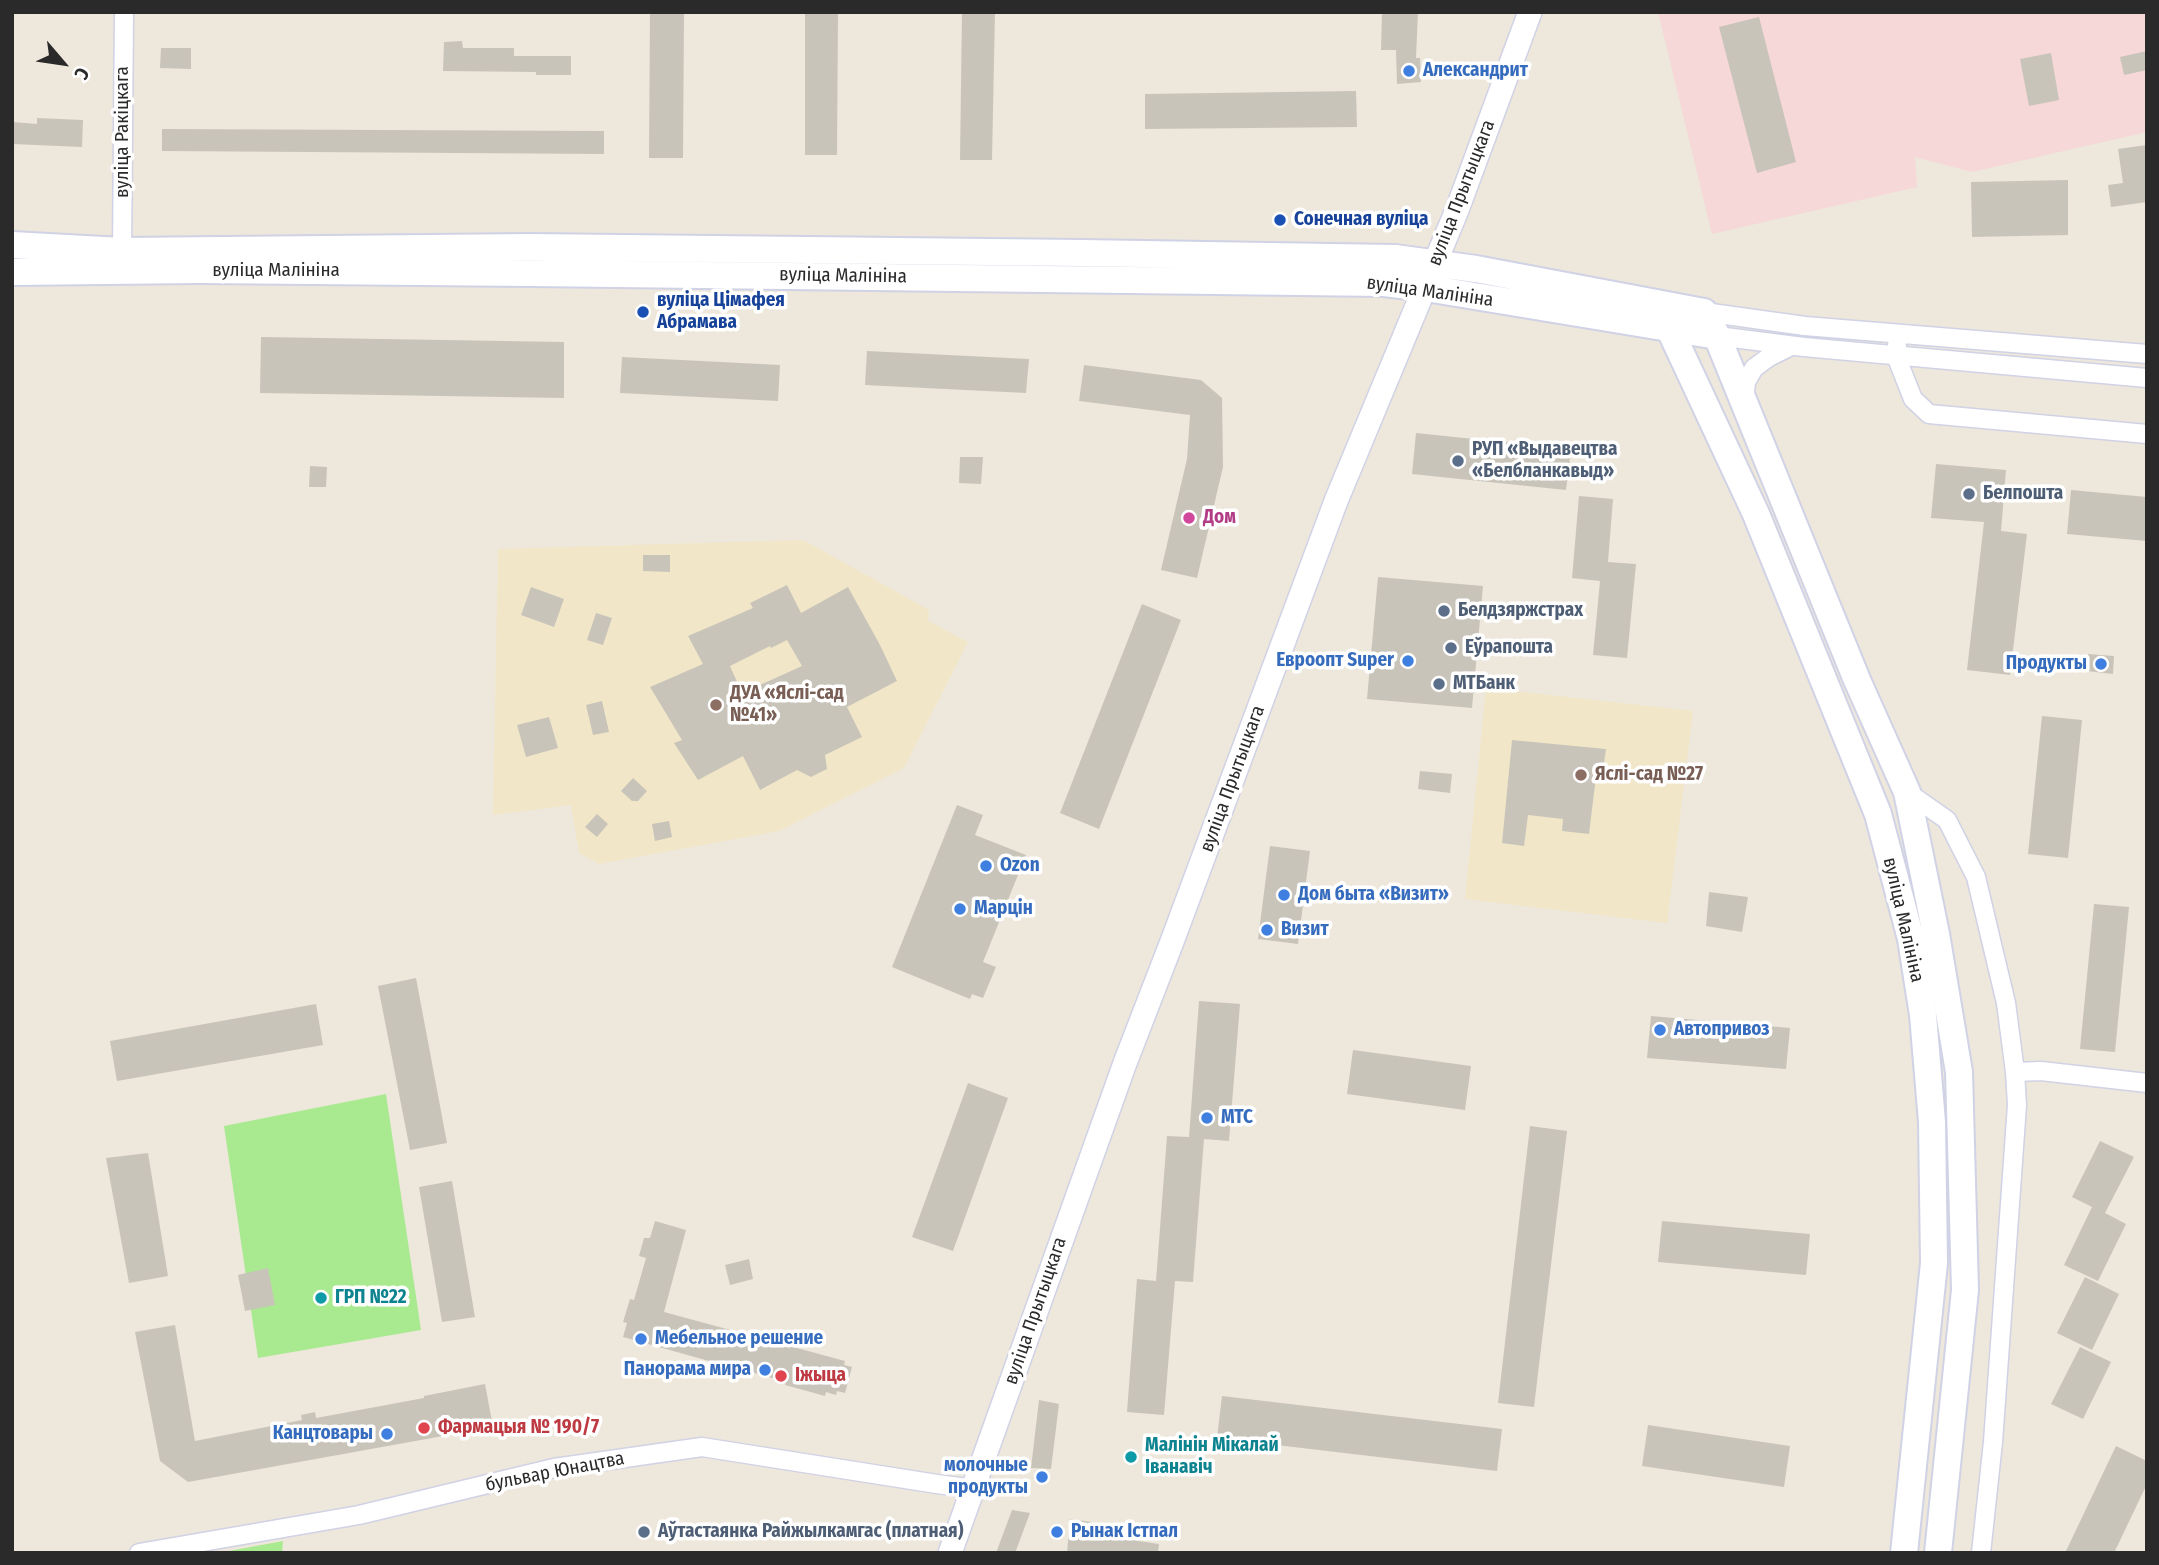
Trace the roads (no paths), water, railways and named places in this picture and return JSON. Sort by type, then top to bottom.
[{"type":"main road","name":"вуліца Малініна","points":[[12,245],[122,251],[585,247],[1395,258],[1430,276],[1670,330],[1717,337]]},
{"type":"main road","name":"вуліца Малініна","points":[[12,272],[214,271],[1384,283],[1476,268],[1704,312],[1744,401],[1857,680],[1907,792],[1936,934],[1959,1072],[1965,1290],[1938,1553]]},
{"type":"main road","name":"вуліца Малініна","points":[[1658,303],[1756,514],[1878,814],[1911,939],[1923,1015],[1932,1122],[1934,1264],[1903,1553]]},
{"type":"street","name":"вуліца Ракіцкага","points":[[122,251],[124,12]]},
{"type":"street","name":"вуліца Прытыцкага","points":[[950,1553],[1125,1063],[1336,501],[1457,211],[1530,12]]},
{"type":"street","points":[[1704,312],[1805,326],[2147,354]]},
{"type":"street","points":[[1898,333],[1896,356],[1913,399],[1929,414],[2147,434]]},
{"type":"street","points":[[1717,337],[2147,378]]},
{"type":"street","points":[[1744,401],[1746,382],[1754,368],[1791,346]]},
{"type":"street","points":[[1907,792],[1947,820],[1976,877],[2006,1003],[2015,1072],[2017,1105],[1994,1428],[1980,1553]]},
{"type":"street","points":[[2015,1072],[2041,1071],[2147,1083]]},
{"type":"street","name":"бульвар Юнацтва","points":[[139,1553],[359,1515],[554,1468],[702,1447],[974,1489]]},
{"type":"place","name":"Александрит","points":[[1409,71]]},
{"type":"place","name":"Сонечная вуліца","points":[[1280,220]]},
{"type":"place","name":"вуліца Цімафея Абрамава","points":[[643,312]]},
{"type":"place","name":"РУП «Выдавецтва «Белбланкавыд»","points":[[1458,461]]},
{"type":"place","name":"Белпошта","points":[[1969,494]]},
{"type":"place","name":"Дом","points":[[1189,518]]},
{"type":"place","name":"Белдзяржстрах","points":[[1444,611]]},
{"type":"place","name":"Еўрапошта","points":[[1451,648]]},
{"type":"place","name":"Евроопт Super","points":[[1408,661]]},
{"type":"place","name":"Продукты","points":[[2101,664]]},
{"type":"place","name":"МТБанк","points":[[1439,684]]},
{"type":"place","name":"ДУА «Яслі-сад №41»","points":[[716,705]]},
{"type":"place","name":"Яслі-сад №27","points":[[1581,775]]},
{"type":"place","name":"Ozon","points":[[986,866]]},
{"type":"place","name":"Дом быта «Визит»","points":[[1284,895]]},
{"type":"place","name":"Марцін","points":[[960,909]]},
{"type":"place","name":"Визит","points":[[1267,930]]},
{"type":"place","name":"Автопривоз","points":[[1660,1030]]},
{"type":"place","name":"МТС","points":[[1207,1118]]},
{"type":"place","name":"ГРП №22","points":[[321,1298]]},
{"type":"place","name":"Мебельное решение","points":[[641,1339]]},
{"type":"place","name":"Панорама мира","points":[[765,1370]]},
{"type":"place","name":"Іжыца","points":[[781,1376]]},
{"type":"place","name":"Фармацыя № 190/7","points":[[424,1428]]},
{"type":"place","name":"Канцтовары","points":[[387,1434]]},
{"type":"place","name":"Малінін Мікалай Іванавіч","points":[[1131,1457]]},
{"type":"place","name":"молочные продукты","points":[[1042,1477]]},
{"type":"place","name":"Аўтастаянка Райжылкамгас (платная)","points":[[644,1532]]},
{"type":"place","name":"Рынак Істпал","points":[[1057,1532]]}]
